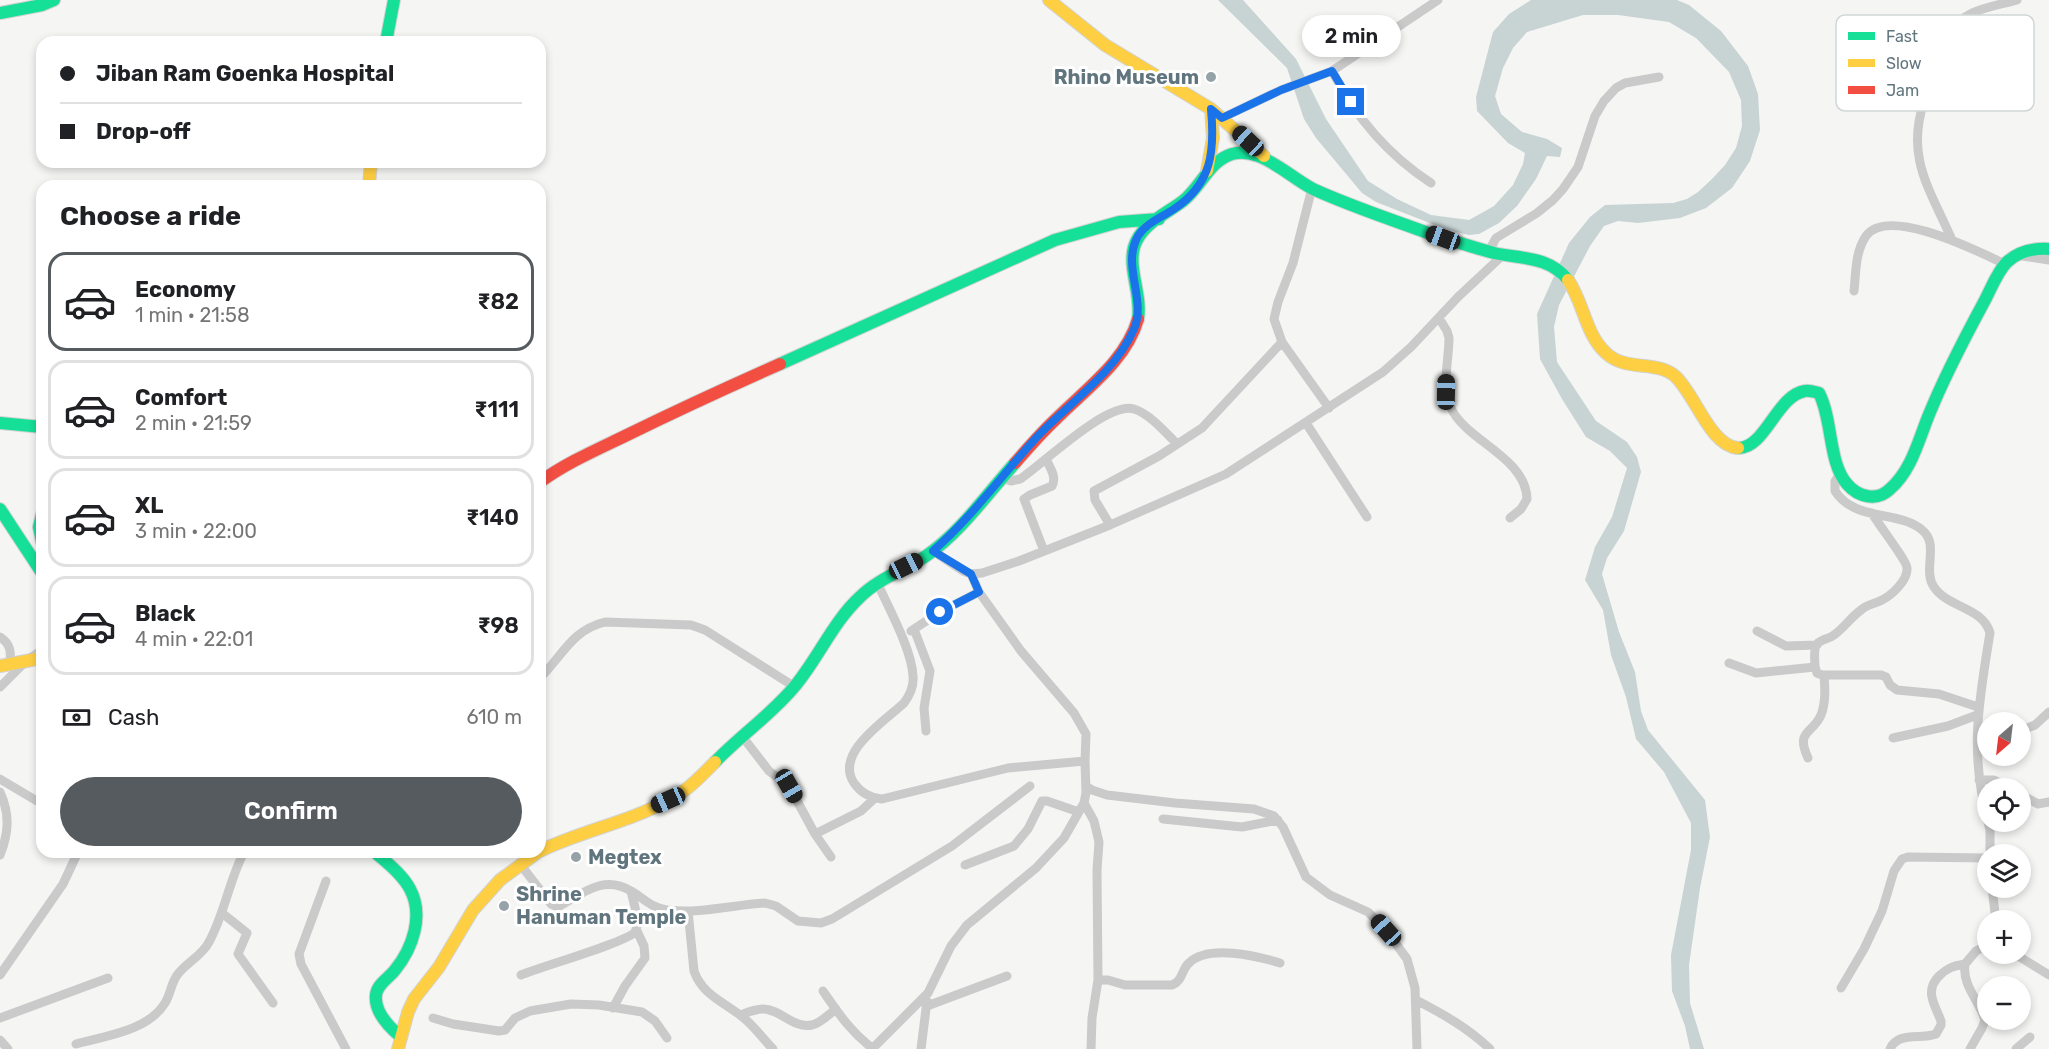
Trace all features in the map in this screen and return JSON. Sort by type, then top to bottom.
[{"type":"main road","points":[[0,14],[42,5],[54,0]]},
{"type":"main road","points":[[387,36],[394,0]]},
{"type":"main road","points":[[1049,0],[1106,45],[1211,109],[1268,159],[1312,188],[1443,238],[1505,255],[1538,259],[1552,265],[1573,285],[1594,338],[1607,354],[1627,366],[1666,370],[1675,376],[1696,402],[1721,440],[1731,448],[1737,449],[1750,445],[1794,395],[1807,389],[1819,393],[1826,408],[1840,474],[1851,490],[1859,495],[1878,496],[1889,491],[1899,480],[1934,403],[2010,260],[2025,250],[2049,249]]},
{"type":"main road","points":[[1205,178],[1213,138],[1211,109]]},
{"type":"main road","points":[[546,848],[576,833],[668,800],[685,789],[795,687],[851,604],[877,582],[933,551],[960,525],[1048,426],[1105,371],[1130,338],[1138,317],[1139,305],[1133,270],[1134,246],[1144,228],[1184,201],[1219,161],[1232,154],[1244,152],[1268,159]]},
{"type":"main road","points":[[546,479],[580,459],[689,405],[1055,240],[1114,222],[1137,218],[1159,219]]},
{"type":"main road","points":[[0,423],[36,426]]},
{"type":"main road","points":[[0,509],[36,564]]},
{"type":"main road","points":[[5,665],[36,659]]},
{"type":"main road","points":[[381,858],[410,888],[417,905],[417,918],[405,956],[398,968],[378,988],[376,995],[376,1002],[387,1025],[400,1043]]},
{"type":"main road","points":[[400,1043],[414,999],[439,967],[473,910],[486,894],[529,858]]},
{"type":"street","points":[[1222,118],[1281,90],[1328,72],[1438,0]]},
{"type":"street","points":[[1967,15],[2017,0]]},
{"type":"street","points":[[1328,72],[1360,116],[1389,150],[1431,183]]},
{"type":"street","points":[[1489,251],[1496,238],[1553,200],[1568,183],[1583,157],[1595,116],[1604,100],[1625,83],[1659,77]]},
{"type":"street","points":[[1922,111],[1917,139],[1918,159],[1924,179],[1952,240]]},
{"type":"street","points":[[1312,188],[1291,271],[1275,310],[1275,326],[1282,342],[1329,408]]},
{"type":"street","points":[[1854,291],[1857,259],[1862,244],[1867,234],[1886,226],[1912,228],[2010,260],[2049,260]]},
{"type":"street","points":[[971,574],[997,569],[1044,551],[1226,474],[1383,372],[1505,255]]},
{"type":"street","points":[[1439,318],[1449,338],[1446,392],[1450,407],[1468,428],[1512,466],[1524,483],[1527,499],[1521,509],[1510,518]]},
{"type":"street","points":[[1110,525],[1095,500],[1094,491],[1202,428],[1282,342]]},
{"type":"street","points":[[1002,478],[1011,481],[1020,479],[1074,436],[1101,418],[1125,408],[1140,411],[1177,444]]},
{"type":"street","points":[[1306,423],[1367,517]]},
{"type":"street","points":[[1044,551],[1024,499],[1053,486],[1054,476],[1046,459]]},
{"type":"street","points":[[1840,474],[1834,485],[1839,498],[1857,508],[1922,529],[1930,540],[1932,585],[1945,597],[1982,618],[1988,625],[1990,633],[1978,711],[1976,744],[1979,778]]},
{"type":"street","points":[[1756,631],[1786,646],[1816,645],[1841,630],[1864,607],[1890,595],[1906,576],[1907,568],[1904,559],[1872,513]]},
{"type":"street","points":[[823,991],[855,1035],[872,1049],[928,993],[959,934],[973,919],[1036,868],[1054,850],[1064,838],[1084,803],[1086,734],[1074,713],[1021,651],[979,592],[971,574],[933,551]]},
{"type":"street","points":[[877,582],[901,638],[913,675],[909,696],[858,745],[850,761],[851,777],[860,790],[874,799],[882,799],[1008,768],[1085,761]]},
{"type":"street","points":[[901,638],[940,612],[979,592]]},
{"type":"street","points":[[546,672],[573,638],[591,625],[605,622],[680,624],[705,630],[795,687]]},
{"type":"street","points":[[914,629],[930,670],[924,708],[926,730]]},
{"type":"street","points":[[0,637],[9,645],[11,652],[5,665]]},
{"type":"street","points":[[1816,645],[1817,673],[1884,676],[1897,690],[1939,694],[1978,711]]},
{"type":"street","points":[[0,687],[36,654]]},
{"type":"street","points":[[1729,663],[1756,673],[1815,667]]},
{"type":"street","points":[[1808,758],[1803,741],[1807,730],[1822,713],[1825,695],[1824,675]]},
{"type":"street","points":[[1893,738],[1948,726],[1978,711]]},
{"type":"street","points":[[2031,727],[2049,712]]},
{"type":"street","points":[[742,736],[769,771],[789,786],[815,834],[831,857]]},
{"type":"street","points":[[0,778],[36,800]]},
{"type":"street","points":[[520,864],[551,904],[558,907],[589,888],[603,884],[620,886],[631,891],[647,904],[656,907],[688,911],[765,903],[776,906],[798,921],[821,923],[844,912],[952,846],[1030,786]]},
{"type":"street","points":[[1086,786],[1107,795],[1175,804],[1254,809],[1268,813],[1278,820],[1306,877],[1330,895],[1368,912],[1386,930],[1407,959],[1412,972],[1416,1000],[1417,1049]]},
{"type":"street","points":[[0,792],[5,802],[9,826],[0,855]]},
{"type":"street","points":[[815,834],[861,811],[874,799]]},
{"type":"street","points":[[2031,800],[2038,804],[2049,802]]},
{"type":"street","points":[[965,865],[1014,846],[1028,829],[1042,801],[1079,812]]},
{"type":"street","points":[[1084,803],[1094,821],[1099,842],[1098,980],[1092,1018],[1091,1049]]},
{"type":"street","points":[[1163,819],[1242,826],[1278,820]]},
{"type":"street","points":[[1841,988],[1872,933],[1882,911],[1894,870],[1902,859],[1908,856],[1977,857]]},
{"type":"street","points":[[0,975],[63,884],[75,858]]},
{"type":"street","points":[[76,1044],[129,1029],[157,1013],[168,998],[178,973],[203,952],[222,913],[242,858]]},
{"type":"street","points":[[326,881],[299,954],[301,964],[346,1049]]},
{"type":"street","points":[[614,1008],[625,986],[645,958],[644,946],[636,929],[631,891]]},
{"type":"street","points":[[688,911],[694,971],[697,980],[710,995],[741,1015],[773,1049]]},
{"type":"street","points":[[222,913],[248,933],[238,954],[273,1003]]},
{"type":"street","points":[[521,975],[609,945],[630,936],[636,929]]},
{"type":"street","points":[[1970,1049],[1982,1029],[1984,1020],[1964,976],[1965,964],[1977,950]]},
{"type":"street","points":[[1098,980],[1108,980],[1125,985],[1176,984],[1188,964],[1201,957],[1222,953],[1256,955],[1280,963]]},
{"type":"street","points":[[1890,1049],[1899,1038],[1921,1038],[1936,1034],[1941,1021],[1931,997],[1931,987],[1948,968],[1965,964]]},
{"type":"street","points":[[2031,964],[2049,975]]},
{"type":"street","points":[[927,1006],[1007,976]]},
{"type":"street","points":[[0,1018],[108,978]]},
{"type":"street","points":[[921,1049],[928,993]]},
{"type":"street","points":[[1416,1000],[1451,1018],[1477,1036],[1490,1049]]},
{"type":"street","points":[[433,1018],[453,1024],[499,1031],[508,1028],[520,1015],[548,1007],[571,1004],[636,1010],[649,1015],[667,1038]]},
{"type":"street","points":[[741,1015],[757,1009],[768,1009],[789,1020],[806,1025],[818,1022],[836,1009]]},
{"type":"street","points":[[2016,1049],[2030,1037]]},
{"type":"street","points":[[0,1040],[8,1049]]},
{"type":"shaded area","points":[[1218,0],[1243,0],[1296,59],[1326,119],[1368,181],[1397,199],[1431,215],[1469,220],[1494,206],[1513,185],[1523,164],[1525,153],[1508,143],[1477,111],[1476,97],[1493,32],[1509,14],[1531,0],[1677,0],[1689,5],[1721,31],[1748,66],[1758,94],[1760,130],[1750,161],[1732,188],[1706,208],[1680,218],[1638,223],[1618,221],[1604,226],[1590,246],[1559,305],[1554,327],[1557,362],[1596,421],[1627,442],[1637,457],[1641,472],[1624,531],[1607,558],[1602,574],[1619,632],[1635,672],[1641,711],[1648,730],[1705,800],[1710,837],[1689,965],[1690,1003],[1704,1049],[1690,1049],[1685,1026],[1672,991],[1671,955],[1691,850],[1691,823],[1664,772],[1636,739],[1626,697],[1611,655],[1603,610],[1585,580],[1595,547],[1612,517],[1627,468],[1610,451],[1586,437],[1562,399],[1540,359],[1537,314],[1569,243],[1590,217],[1605,205],[1673,203],[1687,199],[1698,192],[1725,165],[1736,148],[1742,126],[1741,100],[1729,72],[1696,38],[1669,22],[1618,15],[1583,15],[1527,32],[1513,48],[1503,68],[1495,96],[1501,114],[1522,132],[1547,139],[1562,148],[1560,157],[1547,156],[1536,179],[1517,206],[1499,223],[1479,234],[1469,235],[1445,229],[1376,202],[1362,193],[1316,138],[1304,119],[1287,68]]},
{"type":"traffic: fast","points":[[0,13],[42,5],[54,0]]},
{"type":"traffic: fast","points":[[387,36],[394,0]]},
{"type":"traffic: fast","points":[[1138,319],[1139,310],[1133,265],[1137,239],[1155,220],[1183,201],[1217,162],[1224,157],[1238,153],[1252,154],[1266,159],[1313,189],[1356,207],[1469,246],[1543,262],[1552,266],[1568,280]]},
{"type":"traffic: fast","points":[[780,364],[1055,240],[1119,222],[1159,219]]},
{"type":"traffic: fast","points":[[1738,448],[1747,446],[1756,440],[1795,395],[1807,391],[1819,393],[1827,416],[1833,453],[1841,475],[1851,488],[1862,495],[1874,497],[1885,493],[1897,482],[1909,465],[1947,373],[2000,271],[2007,262],[2021,253],[2049,249]]},
{"type":"traffic: fast","points":[[0,423],[36,426]]},
{"type":"traffic: fast","points":[[715,762],[795,686],[842,617],[867,590],[926,556],[951,536],[1015,463]]},
{"type":"traffic: fast","points":[[0,509],[36,564]]},
{"type":"traffic: fast","points":[[382,858],[407,884],[416,910],[414,931],[407,952],[376,995],[380,1013],[387,1024],[401,1037]]},
{"type":"traffic: slow","points":[[1049,0],[1105,45],[1211,109],[1213,138],[1207,171]]},
{"type":"traffic: slow","points":[[1211,109],[1264,156]]},
{"type":"traffic: slow","points":[[370,168],[370,180]]},
{"type":"traffic: slow","points":[[1568,280],[1578,298],[1593,337],[1606,353],[1614,359],[1659,368],[1675,376],[1711,429],[1728,445],[1738,448]]},
{"type":"traffic: slow","points":[[0,666],[36,659]]},
{"type":"traffic: slow","points":[[546,848],[651,809],[689,787],[715,762]]},
{"type":"traffic: slow","points":[[398,1049],[414,999],[439,967],[473,910],[500,880],[530,858]]},
{"type":"traffic: jam","points":[[1015,463],[1045,430],[1104,374],[1124,348],[1138,319]]},
{"type":"traffic: jam","points":[[546,478],[592,452],[780,364]]},
{"type":"place","name":"Rhino Museum","points":[[1211,77]]},
{"type":"place","name":"Megtex","points":[[576,857]]},
{"type":"place","name":"Shrine Hanuman Temple","points":[[504,906]]},
{"type":"route","points":[[940,612],[979,592],[971,574],[933,551],[960,525],[1054,420],[1105,371],[1130,338],[1138,317],[1139,305],[1133,270],[1134,246],[1144,228],[1176,208],[1205,178],[1213,146],[1211,109],[1222,118],[1281,90],[1332,71],[1351,102]]}]
